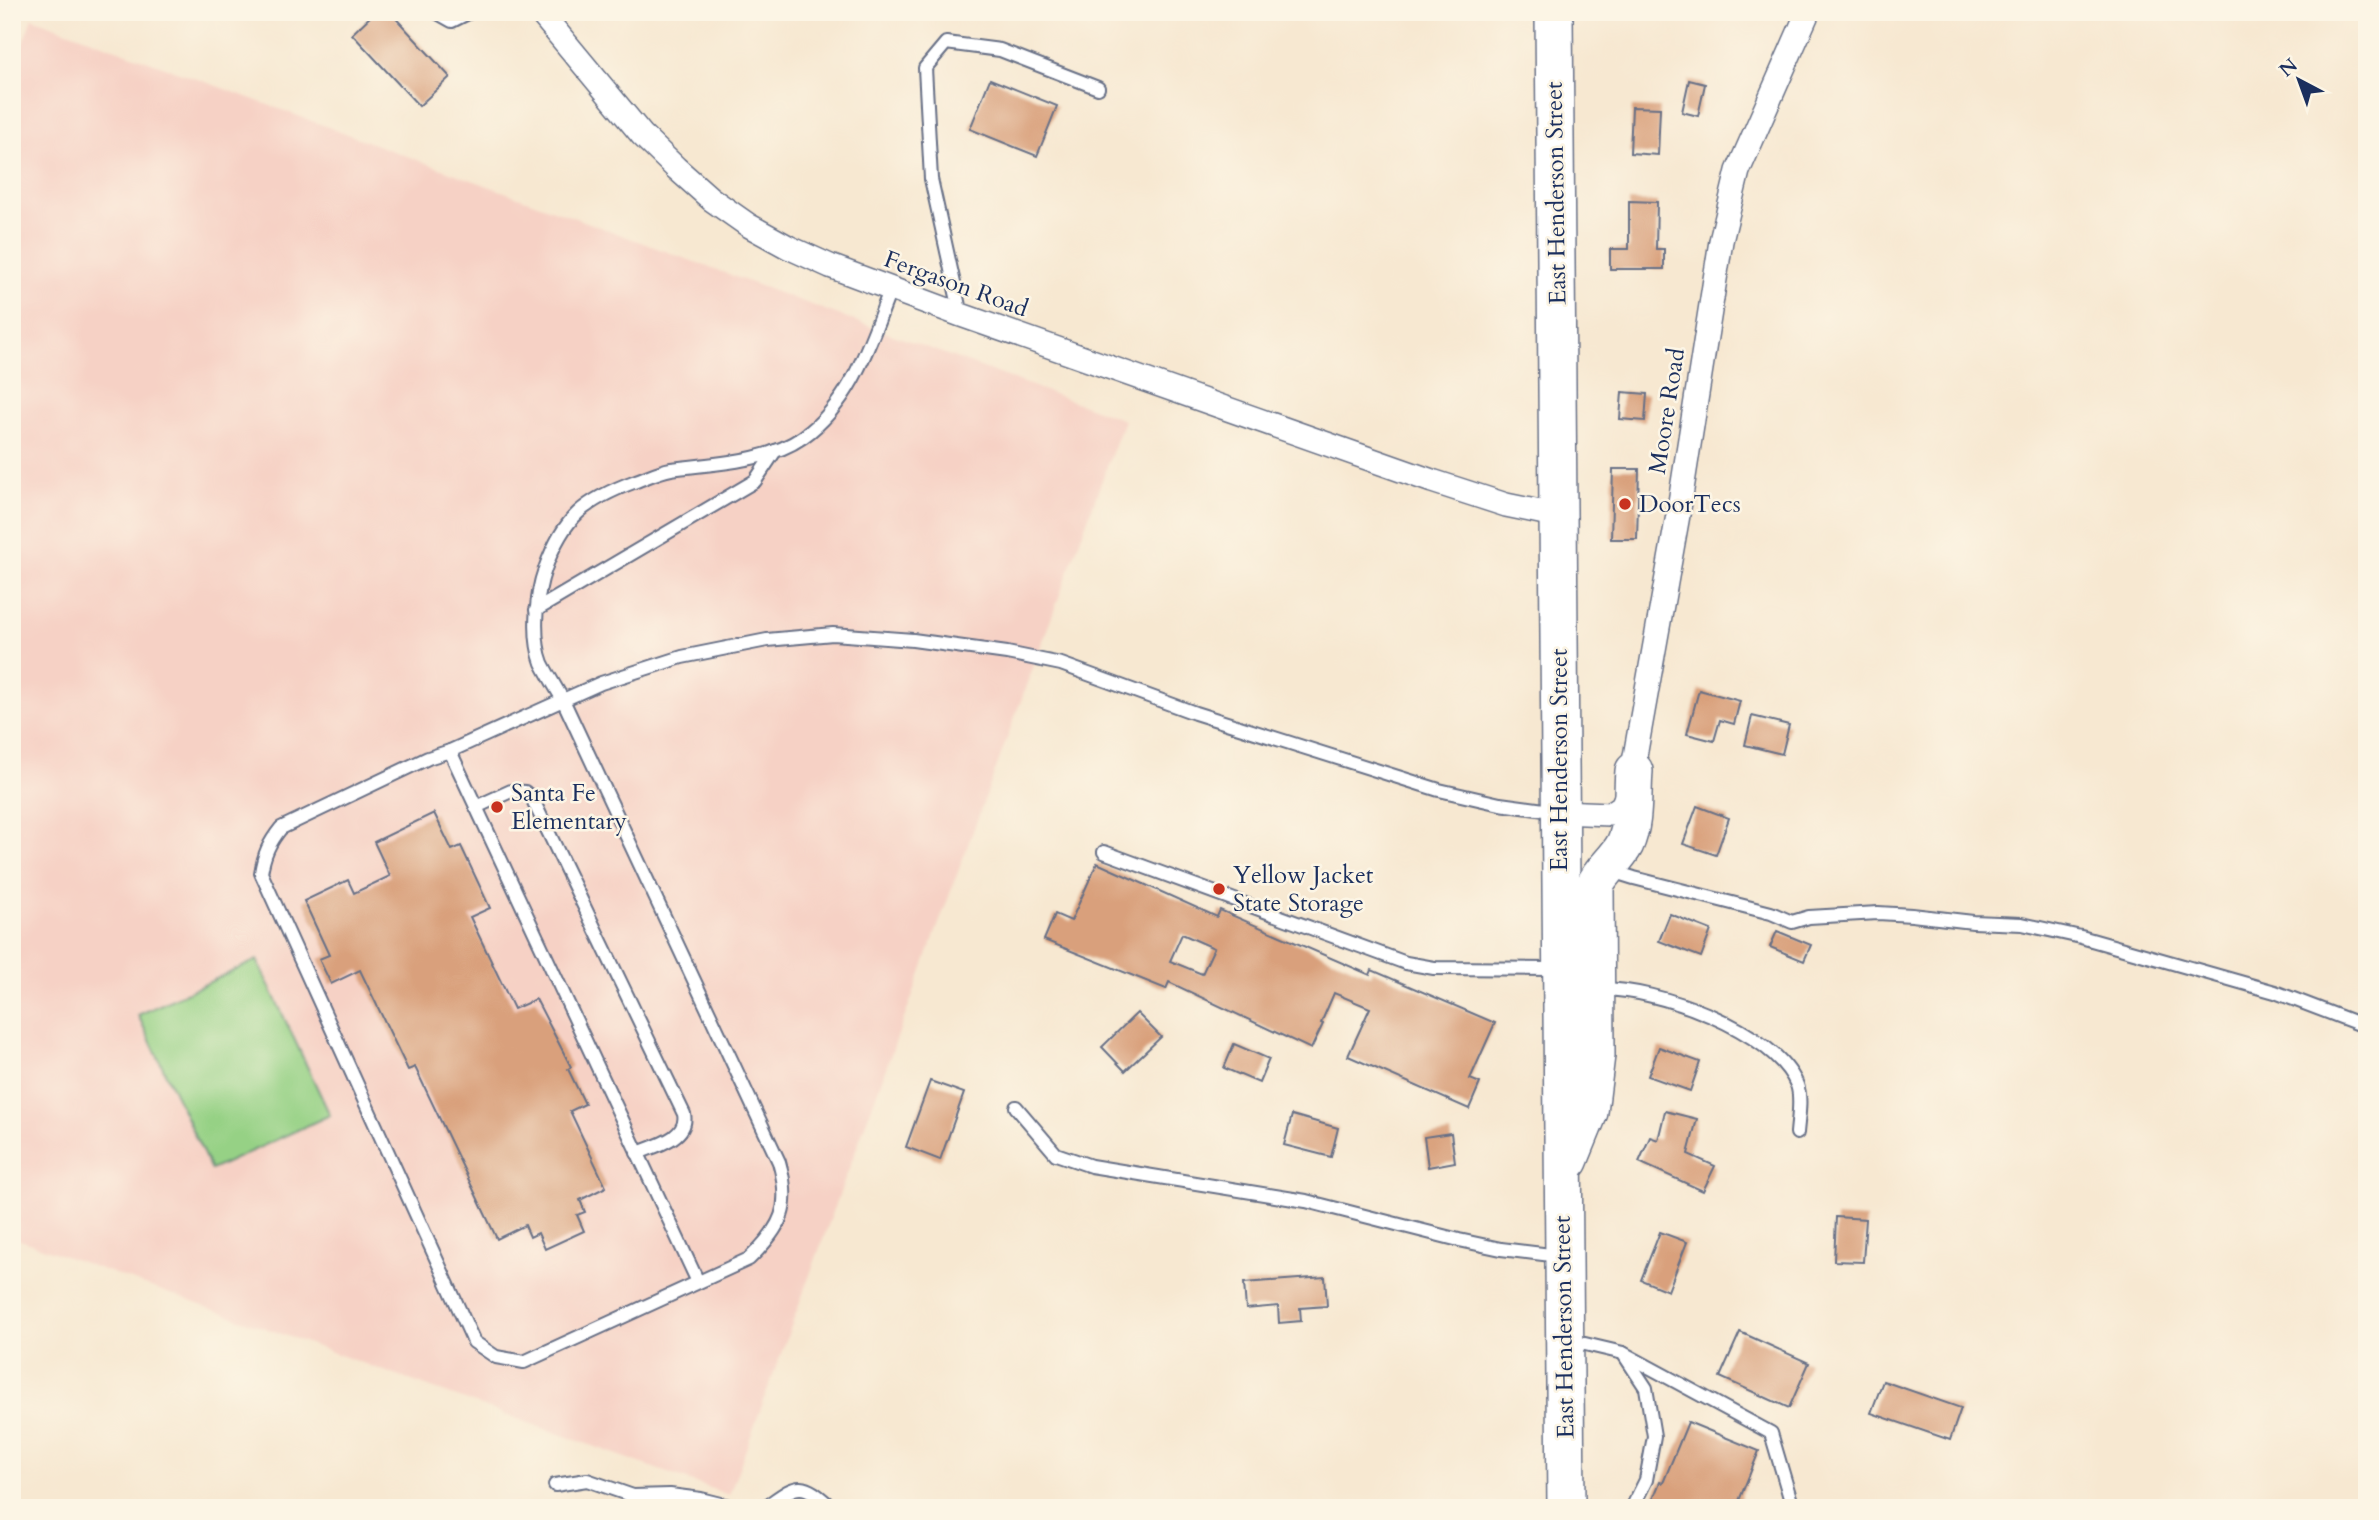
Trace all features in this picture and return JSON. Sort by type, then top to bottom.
[{"type":"main road","name":"East Henderson Street","points":[[1554,12],[1559,813],[1575,985],[1562,1179],[1566,1508]]},
{"type":"main road","points":[[1575,985],[1595,885],[1600,874],[1625,843],[1631,818],[1634,771]]},
{"type":"street","name":"Fergason Road","points":[[540,12],[642,135],[711,199],[748,225],[788,247],[961,315],[1432,481],[1506,505],[1559,516]]},
{"type":"street","name":"Moore Road","points":[[1559,813],[1611,814],[1622,806],[1634,771],[1721,241],[1738,171],[1808,12]]},
{"type":"lane","points":[[436,12],[452,20],[470,12]]},
{"type":"lane","points":[[961,315],[931,178],[925,68],[946,43],[1000,50],[1098,88]]},
{"type":"lane","points":[[891,289],[859,369],[835,408],[803,437],[775,451],[737,461],[666,470],[607,492],[576,512],[552,548],[540,583],[536,610],[541,661],[563,699],[768,1137],[784,1180],[786,1200],[774,1233],[749,1259],[524,1362],[496,1357],[474,1342],[261,873],[270,841],[281,828],[428,758],[450,751],[563,699],[601,682],[682,657],[767,640],[833,634],[913,640],[1007,653],[1062,664],[1195,713],[1439,790],[1500,804],[1559,813]]},
{"type":"lane","points":[[536,610],[755,481],[775,451]]},
{"type":"lane","points":[[450,751],[698,1282]]},
{"type":"lane","points":[[476,807],[511,791],[526,792],[532,799],[684,1114],[683,1128],[678,1134],[638,1153]]},
{"type":"lane","points":[[1104,852],[1406,963],[1616,988],[1673,1000],[1744,1032],[1763,1044],[1785,1067],[1798,1086],[1797,1133]]},
{"type":"lane","points":[[1609,865],[1618,873],[1634,878],[1771,913],[1792,922],[1809,917],[1878,913],[2022,924],[2094,941],[2275,992],[2367,1027]]},
{"type":"lane","points":[[1016,1107],[1056,1154],[1091,1166],[1306,1201],[1501,1249],[1563,1256]]},
{"type":"lane","points":[[1564,1339],[1623,1353],[1771,1433],[1793,1508]]},
{"type":"lane","points":[[1623,1353],[1646,1388],[1654,1436],[1646,1480],[1632,1508]]},
{"type":"lane","points":[[555,1485],[587,1480],[634,1496],[670,1495],[737,1508]]},
{"type":"lane","points":[[760,1508],[794,1487],[807,1488],[832,1508]]},
{"type":"shaded area","name":"Santa Fe Elementary","points":[[32,18],[1124,420],[729,1495],[12,1237],[12,73]]},
{"type":"green space","points":[[257,960],[330,1115],[211,1170],[138,1015]]},
{"type":"building","points":[[375,12],[390,12],[450,77],[419,106],[352,34]]},
{"type":"building","points":[[990,79],[1057,106],[1037,156],[970,129]]},
{"type":"building","points":[[1689,80],[1705,84],[1698,116],[1682,112]]},
{"type":"building","points":[[1632,107],[1660,108],[1658,155],[1630,153]]},
{"type":"building","points":[[1629,201],[1657,202],[1656,249],[1664,249],[1664,269],[1610,269],[1610,249],[1629,249]]},
{"type":"building","points":[[1622,392],[1647,394],[1645,421],[1620,419]]},
{"type":"building","name":"DoorTecs","points":[[1613,469],[1639,469],[1637,539],[1611,539]]},
{"type":"building","points":[[1699,690],[1740,701],[1734,724],[1720,720],[1714,741],[1687,734]]},
{"type":"building","points":[[1752,716],[1789,725],[1782,754],[1745,745]]},
{"type":"building","points":[[1697,806],[1729,818],[1716,855],[1683,844]]},
{"type":"building","points":[[434,813],[452,850],[461,846],[490,908],[470,917],[514,1009],[536,999],[571,1067],[568,1069],[585,1104],[570,1111],[606,1187],[580,1200],[585,1212],[577,1215],[584,1231],[545,1249],[538,1233],[530,1237],[525,1225],[497,1239],[415,1067],[408,1070],[360,970],[331,984],[319,959],[329,955],[304,901],[348,880],[354,893],[390,876],[374,842]]},
{"type":"building","points":[[1097,863],[1217,917],[1220,910],[1370,975],[1372,970],[1495,1023],[1470,1079],[1480,1083],[1469,1109],[1348,1056],[1370,1008],[1334,993],[1311,1049],[1169,982],[1166,989],[1044,940],[1055,914],[1071,921]],"holes":[[[1182,934],[1214,948],[1202,974],[1170,961]]]},
{"type":"building","points":[[1670,914],[1711,930],[1701,957],[1659,941]]},
{"type":"building","points":[[1777,931],[1811,945],[1804,961],[1770,947]]},
{"type":"building","points":[[1137,1013],[1161,1037],[1125,1071],[1102,1047]]},
{"type":"building","points":[[1234,1044],[1269,1059],[1259,1083],[1224,1068]]},
{"type":"building","points":[[1659,1047],[1700,1062],[1690,1091],[1648,1076]]},
{"type":"building","points":[[930,1081],[964,1093],[940,1160],[906,1147]]},
{"type":"building","points":[[1665,1111],[1697,1119],[1688,1154],[1715,1166],[1703,1191],[1639,1162],[1650,1137],[1658,1140]]},
{"type":"building","points":[[1292,1115],[1338,1128],[1331,1157],[1284,1145]]},
{"type":"building","points":[[1451,1133],[1455,1162],[1428,1167],[1424,1137]]},
{"type":"building","points":[[1836,1217],[1866,1219],[1863,1262],[1834,1261]]},
{"type":"building","points":[[1660,1232],[1687,1242],[1668,1291],[1641,1280]]},
{"type":"building","points":[[1325,1277],[1327,1306],[1300,1308],[1301,1321],[1279,1323],[1278,1306],[1246,1309],[1244,1283]]},
{"type":"building","points":[[1740,1332],[1809,1363],[1789,1408],[1720,1377]]},
{"type":"building","points":[[1883,1381],[1961,1408],[1950,1440],[1871,1413]]},
{"type":"building","points":[[1688,1422],[1759,1451],[1736,1508],[1677,1508],[1653,1499],[1660,1482],[1663,1483]]},
{"type":"place","name":"DoorTecs","points":[[1625,504]]},
{"type":"place","name":"Santa Fe Elementary","points":[[497,807]]},
{"type":"place","name":"Yellow Jacket State Storage","points":[[1219,889]]}]
